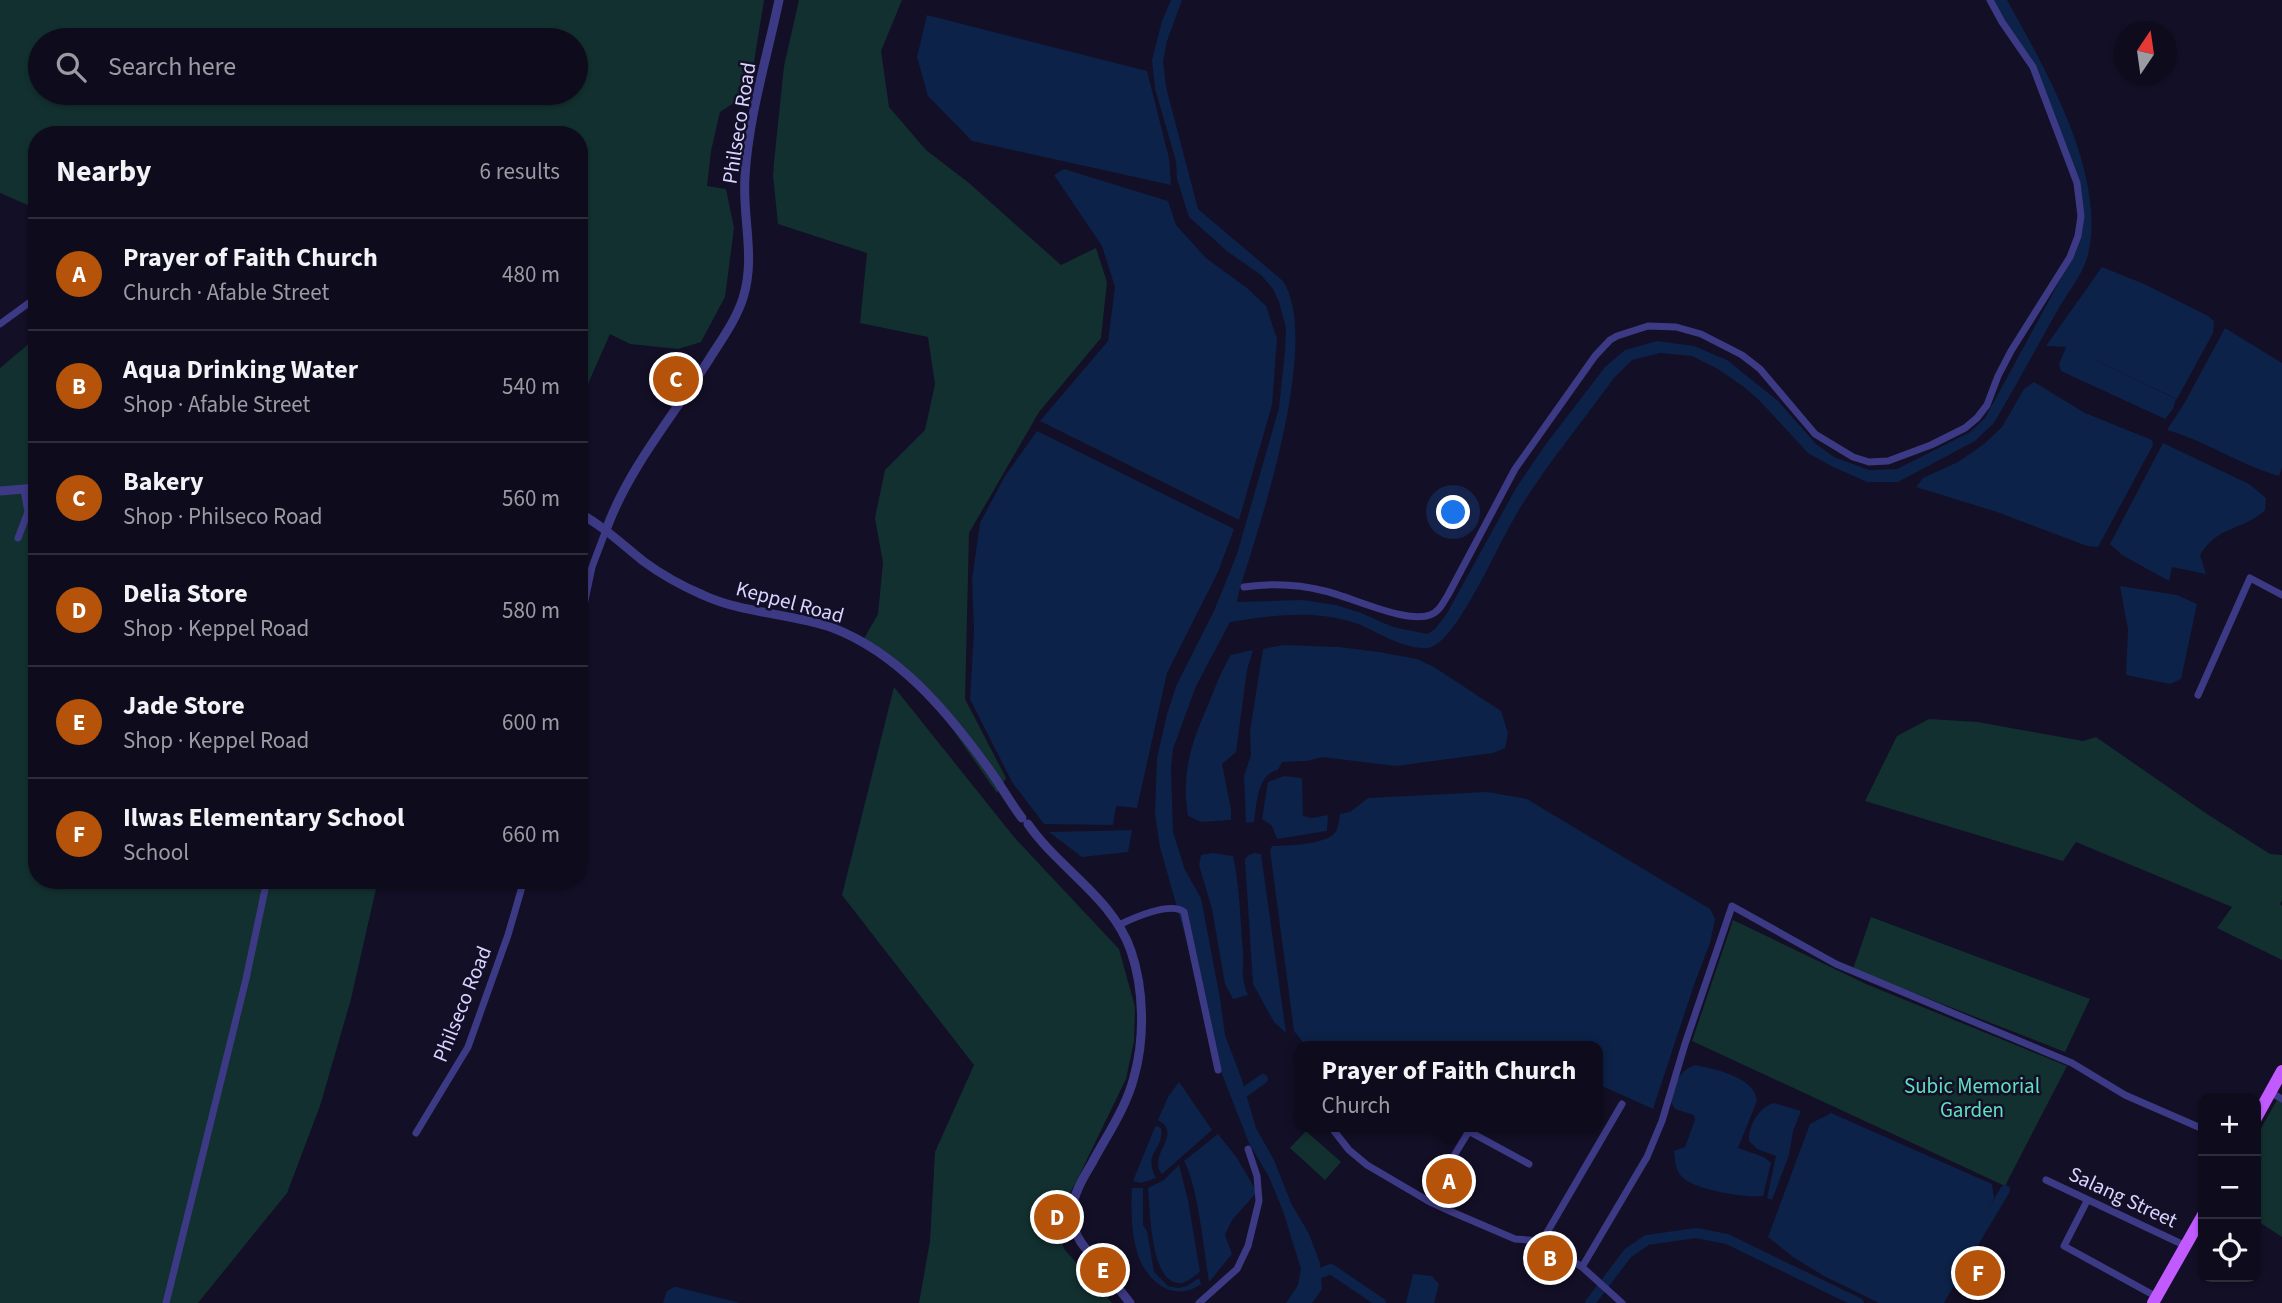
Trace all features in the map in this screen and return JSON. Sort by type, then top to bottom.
[{"type":"main road","points":[[2261,1109],[2282,1071]]},
{"type":"main road","points":[[2155,1300],[2201,1219]]},
{"type":"street","name":"Philseco Road","points":[[588,585],[592,566],[606,530],[629,480],[726,332],[743,298],[750,257],[745,193],[747,157],[779,0]]},
{"type":"street","points":[[1244,587],[1276,584],[1304,587],[1345,596],[1409,616],[1435,613],[1448,595],[1515,469],[1595,356],[1617,336],[1648,326],[1688,329],[1742,355],[1769,377],[1815,434],[1860,460],[1878,462],[1897,458],[1945,438],[1971,423],[1987,405],[1994,383],[2007,358],[2070,257],[2078,236],[2081,216],[2077,183],[2034,66],[2002,22],[1990,0]]},
{"type":"street","points":[[0,324],[28,304]]},
{"type":"street","points":[[0,491],[28,489]]},
{"type":"street","points":[[18,538],[28,512],[24,490]]},
{"type":"street","name":"Keppel Road","points":[[588,519],[652,567],[706,597],[827,627],[878,652],[908,676],[952,722],[988,767],[1025,821],[1067,870],[1106,907],[1119,925],[1132,953],[1137,974],[1140,1012],[1135,1076],[1126,1100],[1082,1180],[1073,1205],[1074,1231],[1130,1303]]},
{"type":"street","points":[[2198,695],[2250,578],[2282,595]]},
{"type":"street","points":[[166,1303],[243,992],[265,889]]},
{"type":"street","name":"Philseco Road","points":[[416,1133],[456,1071],[468,1047],[521,889]]},
{"type":"street","points":[[1582,1267],[1647,1157],[1662,1121],[1732,906],[1836,964],[2072,1063],[2118,1092],[2198,1127]]},
{"type":"street","points":[[1119,925],[1145,914],[1175,908],[1184,912],[1218,1070]]},
{"type":"street","points":[[2270,1092],[2282,1099]]},
{"type":"street","points":[[1542,1241],[1622,1104]]},
{"type":"street","points":[[1335,1132],[1357,1158],[1427,1200],[1515,1239],[1542,1241],[1582,1267],[1622,1303]]},
{"type":"street","points":[[1427,1200],[1463,1132]]},
{"type":"street","points":[[1470,1132],[1529,1164]]},
{"type":"street","points":[[1199,1303],[1237,1269],[1248,1246],[1259,1201],[1258,1181],[1248,1149]]},
{"type":"street","name":"Salang Street","points":[[2046,1180],[2186,1246]]},
{"type":"street","points":[[2087,1201],[2064,1246],[2155,1300]]},
{"type":"green space","points":[[0,0],[764,0],[749,93],[720,112],[711,151],[707,186],[726,189],[734,228],[725,297],[701,342],[678,349],[630,344],[610,334],[588,384],[588,126],[28,126],[28,205],[0,193]]},
{"type":"green space","points":[[799,0],[902,0],[881,51],[889,107],[926,150],[969,183],[1061,265],[1096,248],[1107,282],[1101,338],[1039,412],[969,533],[965,699],[1006,778],[997,793],[923,687],[862,642],[878,614],[883,563],[875,518],[885,470],[925,430],[935,384],[928,337],[860,323],[867,253],[778,224],[774,162],[784,66]]},
{"type":"green space","points":[[28,345],[28,889],[376,889],[351,999],[320,1106],[287,1193],[198,1303],[0,1303],[0,368]]},
{"type":"green space","points":[[894,687],[1014,837],[1119,949],[1135,1007],[1134,1041],[1126,1079],[1062,1207],[1058,1236],[1065,1250],[1112,1303],[919,1303],[930,1241],[935,1152],[974,1065],[842,895]]},
{"type":"green space","points":[[1929,719],[1978,722],[2083,741],[2096,737],[2270,854],[2282,855],[2282,960],[2217,928],[2232,907],[2076,842],[2063,861],[1865,801],[1897,736]]},
{"type":"green space","points":[[1871,917],[2090,999],[2065,1052],[1853,969]]},
{"type":"green space","name":"Subic Memorial Garden","points":[[1733,920],[1866,984],[2067,1066],[2005,1186],[1692,1041]]},
{"type":"green space","points":[[2277,1100],[2282,1103],[2282,1237],[2261,1223],[2261,1128]]},
{"type":"green space","points":[[1307,1132],[1341,1162],[1325,1180],[1290,1148]]},
{"type":"water","points":[[1171,0],[1182,0],[1167,41],[1163,61],[1166,87],[1198,209],[1283,281],[1292,306],[1295,338],[1287,414],[1269,491],[1237,602],[1302,600],[1336,605],[1393,627],[1427,634],[1435,629],[1446,615],[1516,488],[1605,367],[1625,350],[1657,341],[1694,346],[1727,360],[1778,401],[1816,444],[1834,457],[1869,470],[1897,469],[1970,432],[1985,418],[2076,251],[2080,227],[2078,186],[2023,52],[1992,0],[2007,0],[2038,57],[2069,123],[2089,191],[2092,224],[2086,261],[1994,423],[1975,441],[1898,482],[1867,482],[1831,466],[1808,453],[1759,400],[1718,369],[1692,356],[1660,353],[1632,360],[1614,378],[1531,491],[1460,617],[1435,645],[1427,648],[1407,645],[1361,625],[1322,616],[1276,616],[1230,622],[1196,686],[1173,749],[1173,832],[1185,870],[1201,898],[1225,1035],[1256,1128],[1274,1160],[1320,1263],[1322,1289],[1312,1303],[1286,1303],[1298,1285],[1301,1269],[1283,1211],[1269,1177],[1249,1143],[1209,1041],[1187,943],[1160,847],[1155,814],[1157,758],[1167,714],[1177,684],[1214,611],[1237,554],[1279,408],[1286,328],[1273,289],[1261,275],[1228,252],[1189,217],[1155,89],[1152,60],[1162,21]]},
{"type":"water","points":[[927,15],[1147,71],[1169,158],[1171,185],[972,141],[928,96],[917,57]]},
{"type":"water","points":[[1064,169],[1168,201],[1176,225],[1206,258],[1247,288],[1266,306],[1277,339],[1272,405],[1239,520],[1040,421],[1108,341],[1115,287],[1102,246],[1054,175]]},
{"type":"water","points":[[2102,267],[2144,284],[2214,321],[2213,333],[2177,399],[2068,347],[2176,399],[2173,409],[2165,419],[2061,371],[2059,364],[2066,347],[2046,346]]},
{"type":"water","points":[[2225,328],[2282,363],[2282,467],[2279,476],[2167,430]]},
{"type":"water","points":[[2034,382],[2085,413],[2152,440],[2153,445],[2098,547],[2087,546],[1997,512],[1916,487],[1923,478],[1958,462],[1984,444],[2002,427],[2024,389]]},
{"type":"water","points":[[1037,431],[1234,529],[1218,572],[1167,673],[1137,808],[1116,806],[1113,825],[1044,824],[1012,782],[970,699],[974,630],[972,580],[980,523],[1005,476]]},
{"type":"water","points":[[2163,443],[2249,484],[2266,498],[2265,510],[2257,517],[2223,533],[2207,545],[2200,555],[2206,574],[2172,567],[2169,581],[2122,555],[2110,544]]},
{"type":"water","points":[[2120,586],[2177,595],[2197,604],[2181,679],[2170,684],[2126,675],[2128,630]]},
{"type":"water","points":[[1283,645],[1339,647],[1417,659],[1434,667],[1501,711],[1508,733],[1505,748],[1493,753],[1396,766],[1322,757],[1282,762],[1278,770],[1266,777],[1262,783],[1254,822],[1246,823],[1244,776],[1251,755],[1250,731],[1263,649]]},
{"type":"water","points":[[1253,650],[1247,670],[1236,752],[1222,764],[1231,820],[1201,822],[1188,816],[1186,800],[1192,746],[1218,680],[1231,655]]},
{"type":"water","points":[[1284,776],[1302,778],[1303,816],[1312,818],[1328,815],[1327,831],[1277,839],[1272,826],[1262,819],[1268,782]]},
{"type":"water","points":[[1487,792],[1527,799],[1710,909],[1715,919],[1710,943],[1653,1109],[1603,1086],[1603,1041],[1302,1041],[1294,1031],[1270,850],[1272,846],[1304,844],[1328,838],[1336,831],[1340,814],[1350,812],[1368,798]]},
{"type":"water","points":[[1132,830],[1128,852],[1082,857],[1049,832]]},
{"type":"water","points":[[1213,853],[1233,856],[1237,880],[1243,977],[1248,995],[1233,999],[1225,984],[1212,909],[1199,865],[1201,855]]},
{"type":"water","points":[[1255,853],[1261,854],[1286,1033],[1274,1022],[1253,984],[1245,859]]},
{"type":"water","points":[[1695,1065],[1742,1080],[1755,1093],[1757,1101],[1738,1148],[1764,1157],[1771,1163],[1763,1196],[1733,1194],[1698,1186],[1688,1182],[1678,1171],[1674,1151],[1685,1147],[1695,1120],[1694,1115],[1675,1109],[1671,1102],[1680,1075]]},
{"type":"water","points":[[1179,1082],[1212,1130],[1162,1174],[1159,1159],[1167,1132],[1158,1120],[1168,1097]]},
{"type":"water","points":[[1774,1103],[1801,1111],[1793,1131],[1789,1155],[1772,1200],[1767,1198],[1776,1156],[1757,1149],[1749,1141],[1750,1129],[1756,1118]]},
{"type":"water","points":[[1831,1113],[1992,1184],[1994,1198],[1934,1303],[1879,1303],[1824,1276],[1793,1257],[1768,1237],[1810,1124]]},
{"type":"water","points":[[1155,1127],[1161,1128],[1160,1142],[1151,1162],[1156,1178],[1141,1183],[1133,1181]]},
{"type":"water","points":[[1218,1134],[1237,1158],[1257,1192],[1232,1220],[1225,1235],[1232,1254],[1209,1282],[1197,1202],[1184,1161]]},
{"type":"water","points":[[1179,1165],[1200,1272],[1181,1283],[1171,1281],[1157,1259],[1148,1188],[1164,1180]]},
{"type":"water","points":[[1132,1188],[1143,1188],[1143,1225],[1147,1231],[1154,1272],[1168,1286],[1187,1286],[1199,1278],[1201,1284],[1191,1289],[1172,1291],[1148,1274],[1138,1255],[1134,1239]]},
{"type":"water","points":[[1413,1274],[1432,1276],[1439,1284],[1434,1303],[1406,1303]]},
{"type":"water","points":[[674,1287],[740,1303],[663,1303],[667,1291]]},
{"type":"waterway","points":[[1239,1096],[1263,1079]]},
{"type":"waterway","points":[[1938,1303],[2005,1190]]},
{"type":"waterway","points":[[1590,1303],[1628,1253],[1647,1240],[1696,1233],[1727,1239],[1859,1303]]},
{"type":"waterway","points":[[1313,1276],[1331,1269],[1381,1303]]},
{"type":"place","name":"Bakery","points":[[676,379]]},
{"type":"place","name":"Prayer of Faith Church","points":[[1449,1181]]},
{"type":"place","name":"Delia Store","points":[[1057,1217]]},
{"type":"place","name":"Aqua Drinking Water","points":[[1550,1258]]},
{"type":"place","name":"Jade Store","points":[[1103,1270]]},
{"type":"place","name":"Ilwas Elementary School","points":[[1978,1273]]}]
